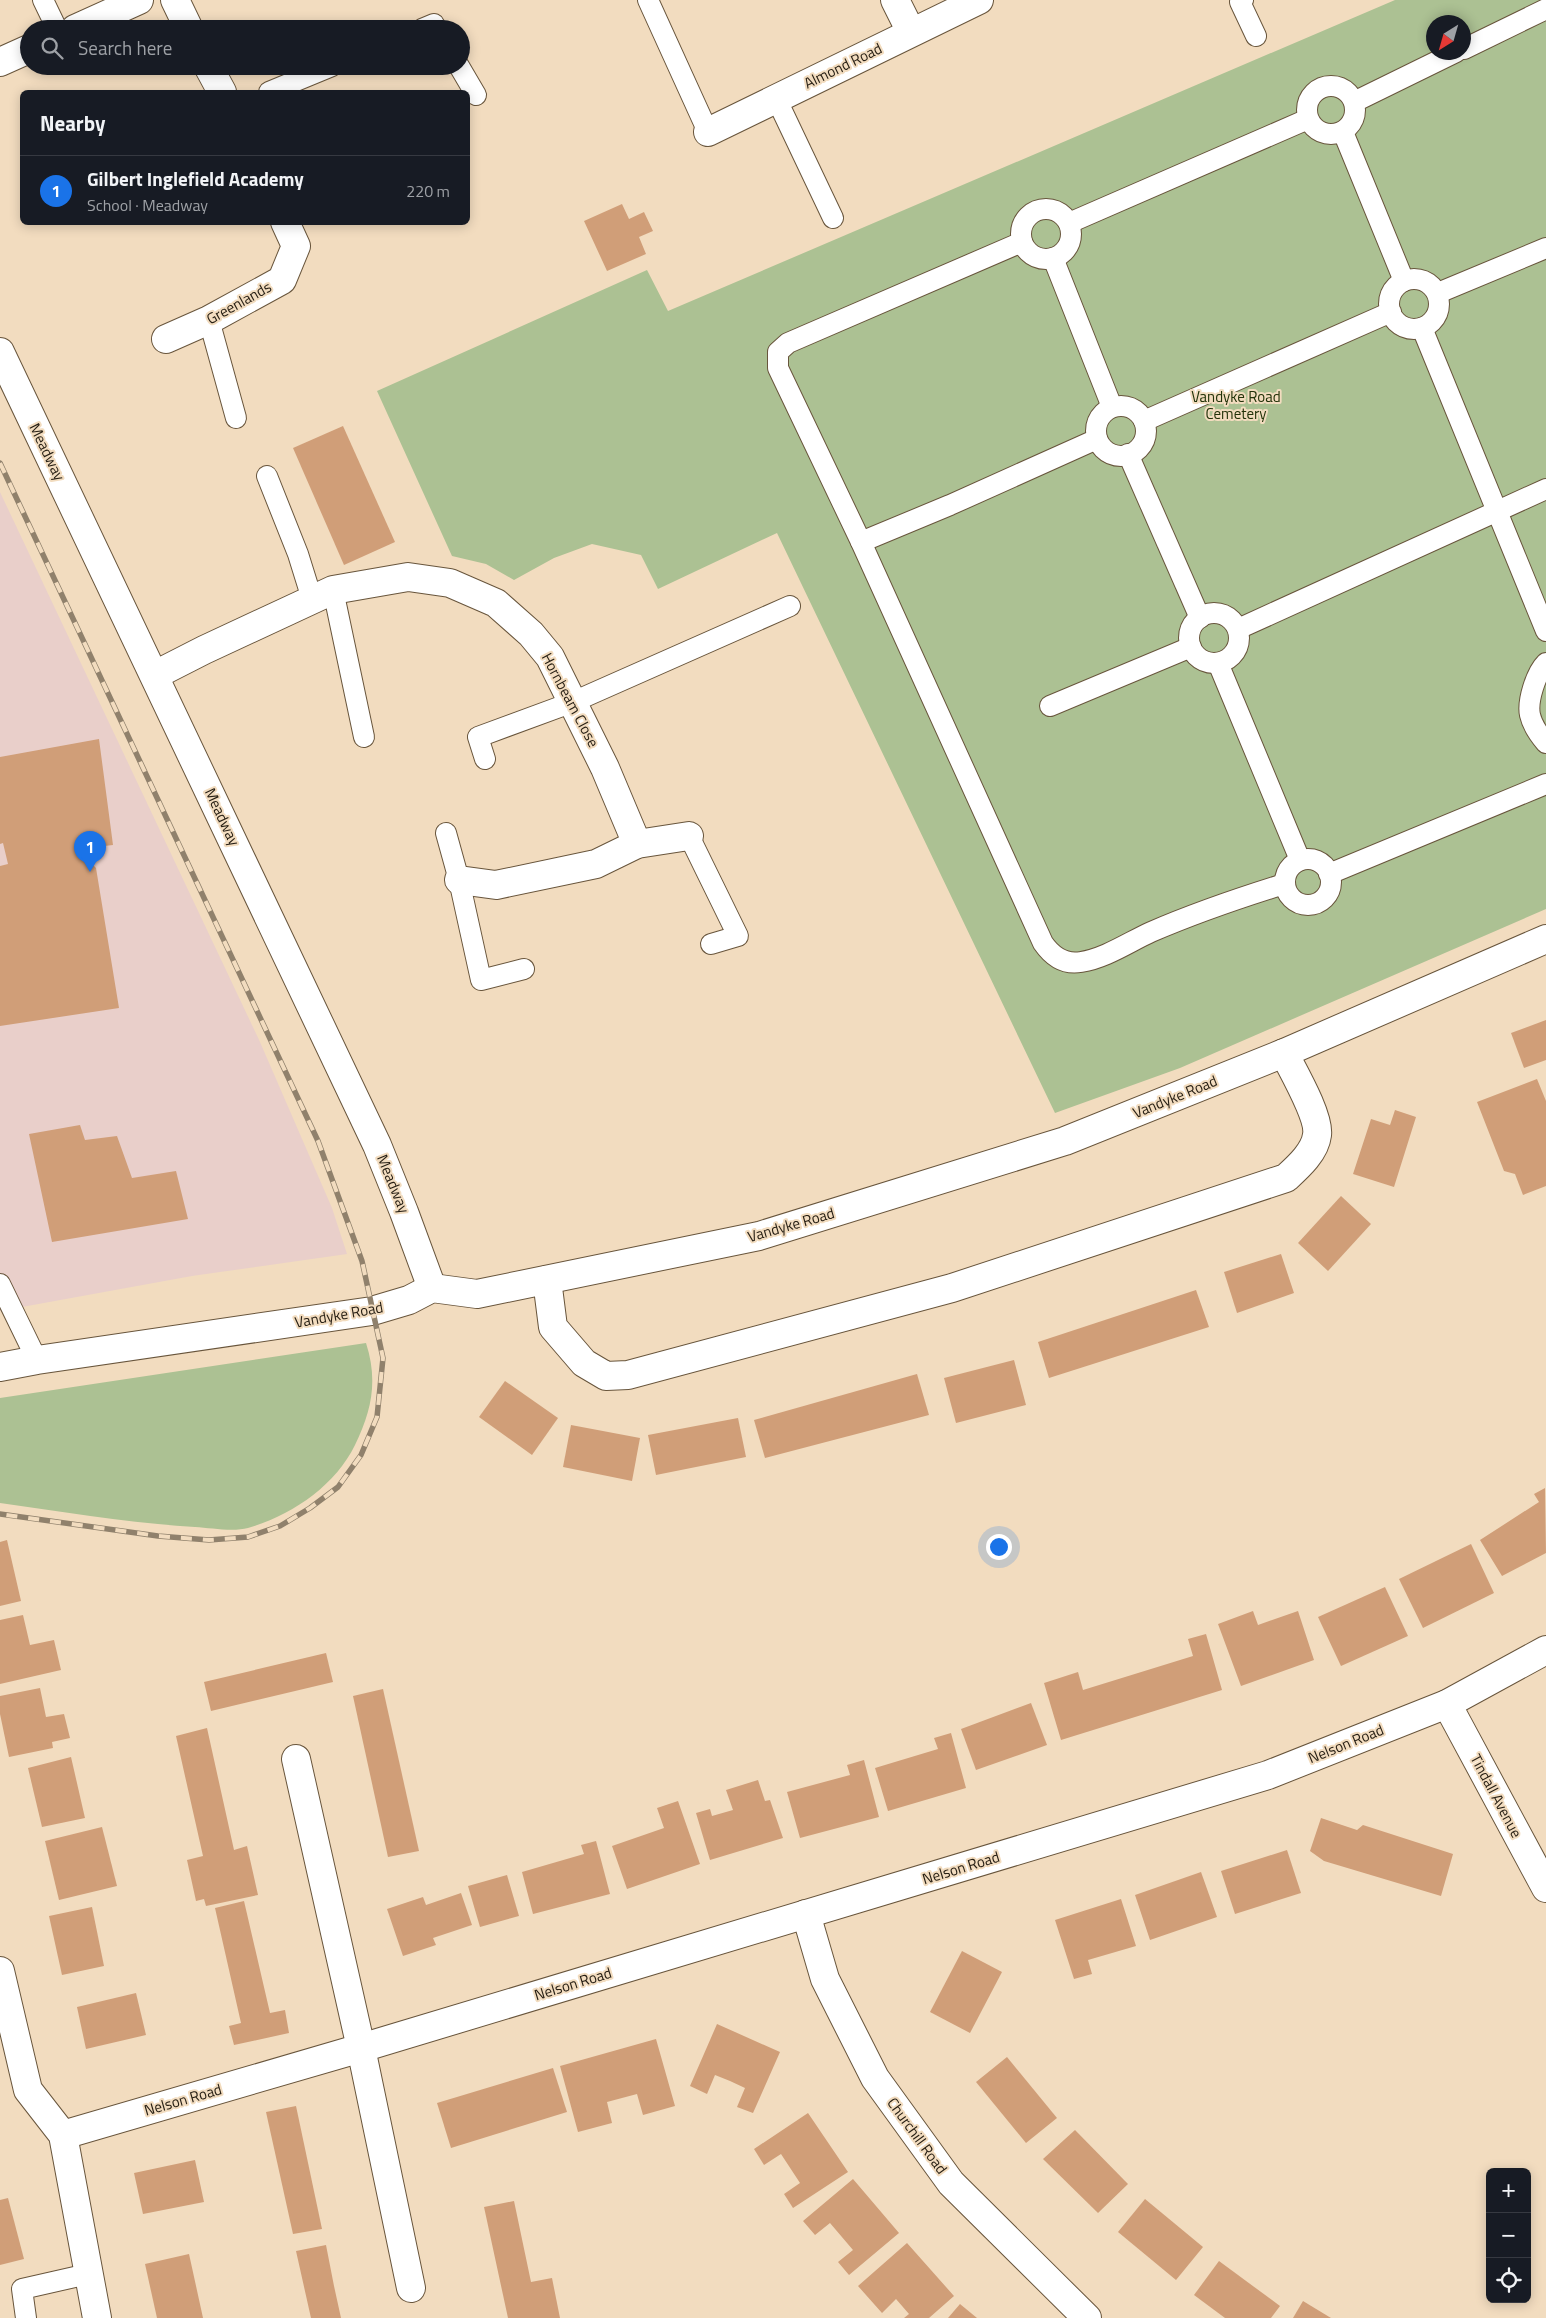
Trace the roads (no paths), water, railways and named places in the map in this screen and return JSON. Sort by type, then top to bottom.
[{"type":"street","points":[[95,20],[140,0]]},
{"type":"street","points":[[175,0],[185,20]]},
{"type":"street","points":[[895,0],[911,32]]},
{"type":"street","name":"Almond Road","points":[[708,132],[979,0]]},
{"type":"street","points":[[0,62],[20,53]]},
{"type":"street","points":[[213,75],[221,90]]},
{"type":"street","name":"Greenlands","points":[[166,339],[209,320],[282,280],[296,246],[286,225]]},
{"type":"street","name":"Meadway","points":[[0,352],[377,1145],[432,1288]]},
{"type":"street","name":"Hornbeam Close","points":[[155,675],[323,594],[408,577],[450,583],[496,603],[531,634],[545,652],[573,702],[637,844]]},
{"type":"street","points":[[460,880],[496,885],[596,864],[637,844],[689,836]]},
{"type":"street","name":"Vandyke Road","points":[[0,1367],[372,1311],[409,1300],[432,1288],[477,1294],[760,1236],[1065,1141],[1284,1053],[1546,939]]},
{"type":"street","points":[[547,1280],[553,1327],[584,1363],[606,1376],[628,1375],[952,1288],[1286,1178],[1298,1167],[1310,1151],[1317,1134],[1315,1118],[1284,1053]]},
{"type":"street","name":"Nelson Road","points":[[63,2135],[361,2048],[1268,1775],[1446,1704],[1546,1650]]},
{"type":"street","name":"Tindall Avenue","points":[[1446,1704],[1546,1888]]},
{"type":"street","points":[[296,1758],[361,2048],[411,2288]]},
{"type":"street","name":"Churchill Road","points":[[806,1914],[825,1979],[875,2078],[951,2183],[1087,2318]]},
{"type":"street","points":[[0,1971],[28,2090],[63,2135],[96,2318]]},
{"type":"lane","points":[[43,0],[53,20]]},
{"type":"lane","points":[[648,0],[708,132]]},
{"type":"lane","points":[[1243,0],[1240,2],[1256,36]]},
{"type":"lane","points":[[1471,46],[1546,9]]},
{"type":"lane","points":[[1354,102],[1440,60]]},
{"type":"lane","points":[[274,90],[310,75]]},
{"type":"lane","points":[[464,75],[476,95]]},
{"type":"lane","points":[[1326,86],[1343,89],[1350,94],[1356,108],[1353,122],[1343,132],[1335,135],[1319,132],[1312,127],[1308,119],[1306,111],[1308,103],[1318,89],[1326,86]]},
{"type":"lane","points":[[776,98],[833,218]]},
{"type":"lane","points":[[1069,223],[1308,119]]},
{"type":"lane","points":[[1343,132],[1404,281]]},
{"type":"lane","points":[[1049,209],[1057,212],[1069,223],[1070,240],[1061,254],[1053,258],[1038,258],[1031,254],[1022,242],[1022,225],[1033,212],[1049,209]]},
{"type":"lane","points":[[1022,242],[788,343],[778,352],[778,368],[861,542],[1043,943],[1050,952],[1063,962],[1080,962],[1113,951],[1218,904],[1284,884]]},
{"type":"lane","points":[[1438,294],[1546,248]]},
{"type":"lane","points":[[1053,258],[1112,407]]},
{"type":"lane","points":[[1412,279],[1427,282],[1438,294],[1439,310],[1430,324],[1422,328],[1407,328],[1400,324],[1391,312],[1390,297],[1393,290],[1404,281],[1412,279]]},
{"type":"lane","points":[[1144,421],[1391,312]]},
{"type":"lane","points":[[209,320],[236,418]]},
{"type":"lane","points":[[1422,328],[1546,631]]},
{"type":"lane","points":[[1127,406],[1134,409],[1144,421],[1146,429],[1141,445],[1128,454],[1113,455],[1106,451],[1097,439],[1096,423],[1105,411],[1112,407],[1127,406]]},
{"type":"lane","points":[[861,542],[950,505],[1097,439]]},
{"type":"lane","points":[[1128,454],[1200,618]]},
{"type":"lane","points":[[267,476],[298,554],[323,594],[364,736]]},
{"type":"lane","points":[[1238,629],[1546,489]]},
{"type":"lane","points":[[485,758],[478,737],[573,702],[790,606]]},
{"type":"lane","points":[[1214,613],[1222,614],[1234,623],[1238,629],[1239,636],[1236,651],[1232,657],[1218,663],[1202,660],[1191,647],[1190,631],[1200,618],[1214,613]]},
{"type":"lane","points":[[1050,706],[1191,647]]},
{"type":"lane","points":[[1218,663],[1300,860]]},
{"type":"lane","points":[[1546,663],[1538,670],[1532,691],[1530,715],[1546,742]]},
{"type":"lane","points":[[1329,874],[1546,784]]},
{"type":"lane","points":[[446,833],[460,880],[481,980],[524,969]]},
{"type":"lane","points":[[689,836],[738,936],[711,944]]},
{"type":"lane","points":[[1307,859],[1320,863],[1329,874],[1330,890],[1320,902],[1312,905],[1296,903],[1290,898],[1284,884],[1288,869],[1300,860],[1307,859]]},
{"type":"lane","points":[[0,1284],[37,1360]]},
{"type":"lane","points":[[26,2318],[22,2288],[88,2274]]},
{"type":"railway","points":[[0,463],[318,1141],[362,1261],[383,1358],[377,1417],[361,1455],[338,1487],[310,1508],[280,1526],[248,1537],[209,1540],[158,1536],[0,1514]]},
{"type":"place","name":"Gilbert Inglefield Academy","points":[[90,872]]},
{"type":"park label","name":"Vandyke Road Cemetery","points":[[1236,406]]}]
